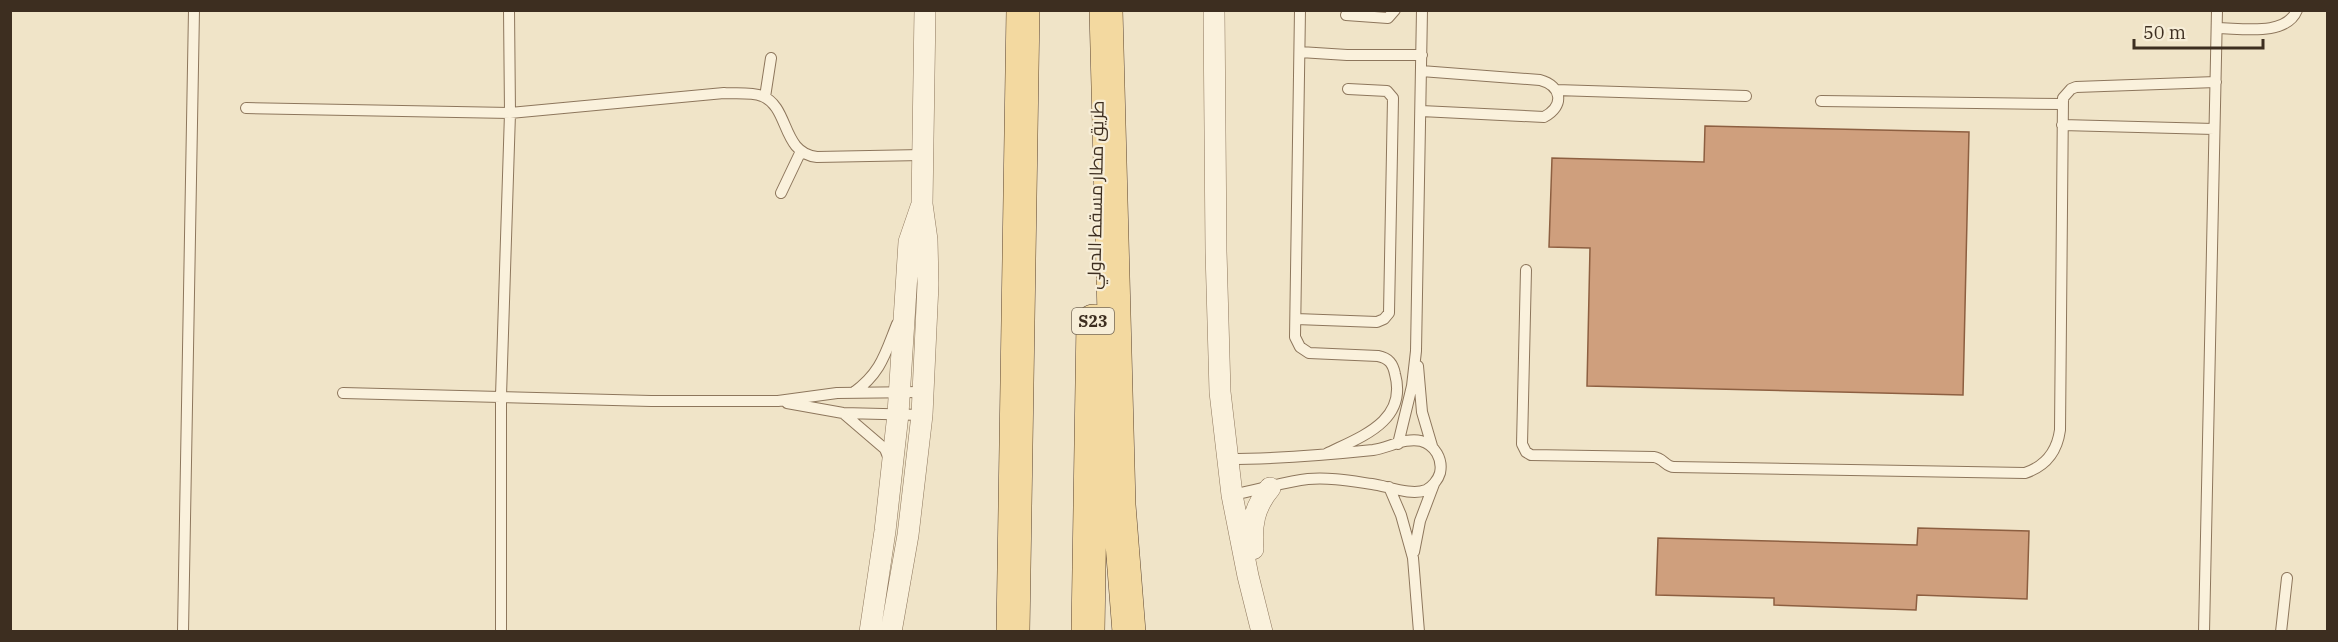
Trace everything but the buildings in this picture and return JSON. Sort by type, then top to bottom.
[{"type":"main road","points":[[1013,632],[1023,10]]},
{"type":"main road","name":"طريق مطار مسقط الدولي","points":[[1088,632],[1099,10]]},
{"type":"main road","points":[[1106,10],[1119,505],[1129,632]]},
{"type":"street","points":[[891,632],[910,525],[922,415],[928,284],[927,240],[922,204],[925,10]]},
{"type":"street","points":[[1214,10],[1220,392],[1232,495],[1260,624]]},
{"type":"street","points":[[870,632],[885,531],[898,414],[909,242],[922,204]]},
{"type":"street","points":[[1260,624],[1252,527],[1256,509],[1270,488]]},
{"type":"lane","points":[[183,632],[194,10]]},
{"type":"lane","points":[[501,632],[501,396],[510,113],[509,10]]},
{"type":"lane","points":[[1300,10],[1295,337],[1304,351],[1314,354],[1383,357],[1391,362],[1397,380],[1396,400],[1388,417],[1369,433],[1326,453]]},
{"type":"lane","points":[[1346,15],[1388,18],[1395,10]]},
{"type":"lane","points":[[1398,444],[1412,386],[1416,351],[1422,10]]},
{"type":"lane","points":[[2204,632],[2217,10]]},
{"type":"lane","points":[[2217,28],[2277,28],[2290,21],[2297,10]]},
{"type":"lane","points":[[1300,52],[1347,55],[1422,55]]},
{"type":"lane","points":[[765,97],[771,58]]},
{"type":"lane","points":[[1421,71],[1540,80],[1550,83],[1556,90],[1558,98],[1557,107],[1544,117],[1421,111]]},
{"type":"lane","points":[[1526,270],[1522,440],[1523,448],[1531,455],[1654,457],[1674,467],[2025,473],[2040,466],[2052,454],[2060,430],[2062,104],[2066,93],[2076,87],[2216,82]]},
{"type":"lane","points":[[1296,319],[1377,322],[1389,314],[1393,98],[1387,91],[1348,89]]},
{"type":"lane","points":[[1556,90],[1746,96]]},
{"type":"lane","points":[[246,108],[510,113],[724,93],[756,94],[765,97],[775,107],[793,142],[801,151],[817,157],[922,155]]},
{"type":"lane","points":[[1821,101],[2062,104]]},
{"type":"lane","points":[[2062,125],[2214,129]]},
{"type":"lane","points":[[782,193],[801,151]]},
{"type":"lane","points":[[853,393],[869,381],[878,370],[904,307]]},
{"type":"lane","points":[[1413,558],[1420,521],[1439,476],[1441,465],[1432,446],[1422,412],[1416,351]]},
{"type":"lane","points":[[343,393],[651,401],[778,401],[837,393],[922,392]]},
{"type":"lane","points":[[778,401],[843,413],[922,415]]},
{"type":"lane","points":[[843,413],[885,449],[892,466]]},
{"type":"lane","points":[[1227,459],[1260,459],[1384,448],[1411,440],[1422,441],[1432,446]]},
{"type":"lane","points":[[1232,495],[1290,482],[1331,479],[1406,490],[1425,490],[1434,484]]},
{"type":"lane","points":[[1389,487],[1401,515],[1413,558],[1419,632]]},
{"type":"lane","points":[[2281,632],[2287,578]]}]
